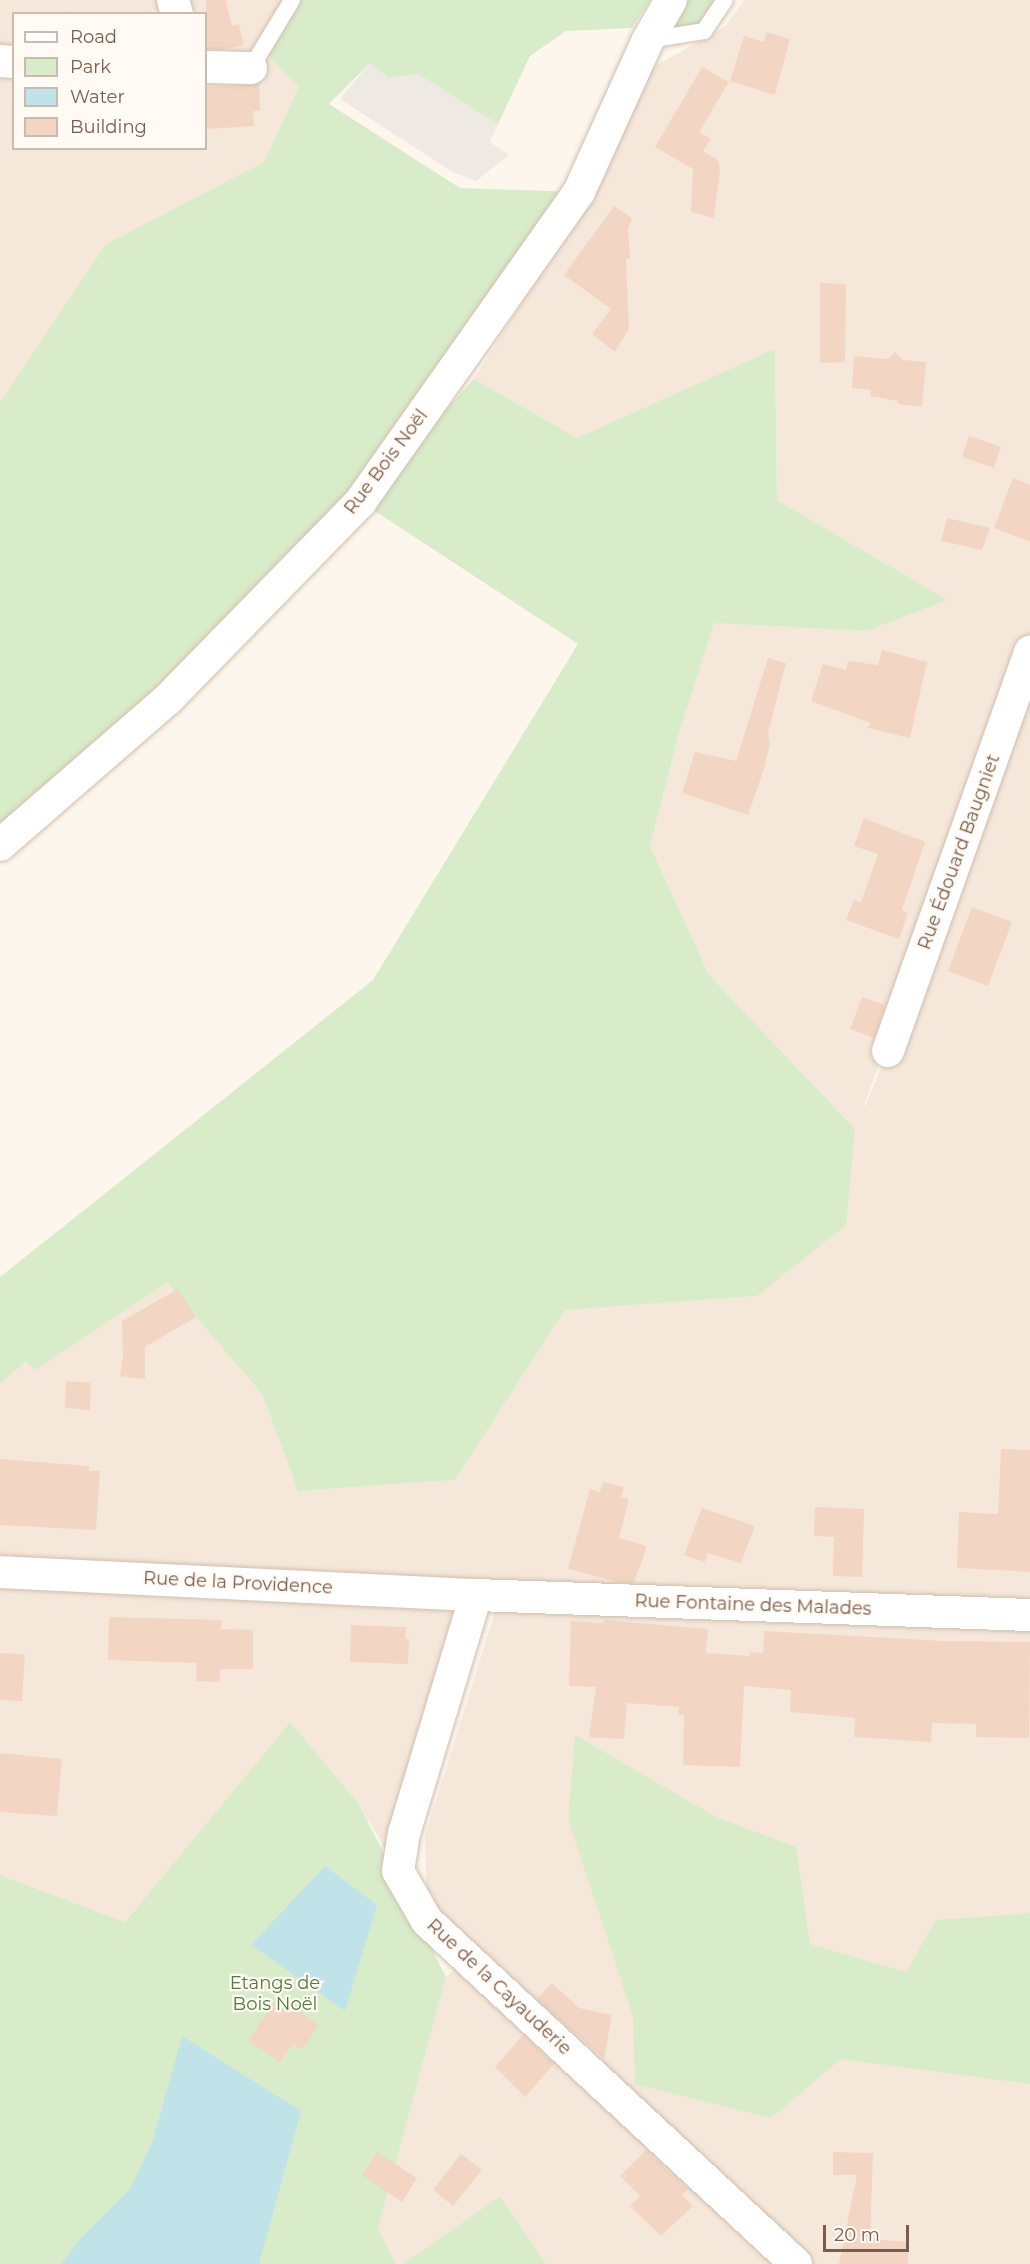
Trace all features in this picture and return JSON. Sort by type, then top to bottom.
[{"type":"street","name":"Rue Bois Noël","points":[[0,845],[168,699],[361,501],[579,192],[648,40],[671,0]]},
{"type":"street","points":[[207,67],[250,68]]},
{"type":"street","name":"Rue Édouard Baugniet","points":[[888,1051],[1030,652]]},
{"type":"street","name":"Rue de la Providence","points":[[0,1572],[476,1595]]},
{"type":"street","name":"Rue Fontaine des Malades","points":[[476,1595],[1030,1616]]},
{"type":"street","name":"Rue de la Cayauderie","points":[[476,1595],[404,1833],[398,1871],[427,1921],[796,2264]]},
{"type":"lane","points":[[250,68],[292,0]]},
{"type":"lane","points":[[648,40],[704,31],[725,0]]},
{"type":"shaded area","points":[[0,0],[292,0],[299,86],[264,162],[106,244],[0,402],[0,64],[12,64],[12,150],[207,150],[207,12],[12,12],[12,63],[0,63]]},
{"type":"shaded area","points":[[744,0],[1030,0],[1030,1620],[0,1568],[0,1384],[26,1361],[35,1369],[167,1283],[262,1394],[298,1491],[455,1480],[565,1310],[757,1296],[855,1129],[709,975],[650,846],[679,735],[714,622],[867,631],[946,600],[777,500],[775,350],[577,438],[474,379],[575,217],[652,68],[726,26]],"holes":[[[939,904],[888,1051],[865,1106]]]},
{"type":"shaded area","points":[[370,63],[388,78],[418,74],[498,124],[490,142],[509,155],[476,181],[451,171],[340,99]]},
{"type":"shaded area","points":[[0,1573],[473,1605],[398,1871],[359,1804],[290,1722],[125,1922],[0,1875]]},
{"type":"shaded area","points":[[500,1596],[1030,1622],[1030,2264],[546,2264],[500,2196],[403,2264],[396,2264],[378,2229],[446,1977],[466,1958],[427,1921],[425,1836]]},
{"type":"green space","points":[[292,0],[650,0],[632,28],[566,31],[530,56],[498,124],[418,74],[388,78],[370,63],[329,104],[460,188],[579,192],[366,496],[474,379],[577,438],[775,349],[777,500],[947,600],[867,631],[714,623],[679,734],[650,846],[709,975],[855,1129],[846,1225],[757,1296],[565,1310],[455,1480],[298,1491],[262,1394],[167,1283],[35,1370],[26,1361],[0,1384],[0,1277],[373,980],[578,644],[361,502],[0,845],[0,402],[106,244],[264,162],[299,86],[262,50]]},
{"type":"green space","points":[[672,0],[725,0],[704,31],[648,40]]},
{"type":"green space","name":"Etangs de Bois Noël","points":[[290,1722],[359,1804],[446,1977],[378,2229],[396,2264],[0,2264],[0,1875],[125,1922]]},
{"type":"green space","points":[[575,1735],[718,1818],[796,1847],[810,1944],[906,1972],[936,1920],[1030,1913],[1030,2084],[841,2059],[771,2118],[635,2084],[633,2017],[568,1819]]},
{"type":"green space","points":[[500,2196],[546,2264],[403,2264]]},
{"type":"water","points":[[325,1866],[377,1905],[345,2011],[251,1945]]},
{"type":"water","points":[[182,2036],[301,2111],[259,2264],[61,2264],[82,2237],[131,2188],[153,2140]]},
{"type":"building","points":[[206,0],[226,0],[232,26],[239,24],[244,45],[225,49],[207,49]]},
{"type":"building","points":[[767,32],[790,39],[775,95],[730,81],[744,36],[764,42]]},
{"type":"building","points":[[702,67],[729,82],[699,132],[711,139],[703,151],[718,160],[720,169],[714,218],[691,212],[693,169],[655,147]]},
{"type":"building","points":[[259,84],[260,111],[253,111],[254,126],[207,129],[207,87]]},
{"type":"building","points":[[614,206],[632,218],[628,229],[630,258],[626,259],[629,329],[615,352],[592,334],[611,309],[564,275]]},
{"type":"building","points":[[820,283],[846,284],[845,362],[820,363]]},
{"type":"building","points":[[895,352],[903,360],[926,362],[922,407],[897,404],[898,401],[870,396],[871,390],[852,388],[854,356],[888,359]]},
{"type":"building","points":[[969,436],[1001,447],[994,468],[962,457]]},
{"type":"building","points":[[1013,478],[1030,485],[1030,542],[994,528]]},
{"type":"building","points":[[947,518],[990,528],[982,550],[941,541]]},
{"type":"building","points":[[882,650],[927,662],[910,738],[868,728],[870,723],[811,701],[823,664],[846,670],[848,661],[878,665]]},
{"type":"building","points":[[768,658],[786,663],[768,733],[770,744],[764,769],[748,815],[682,793],[695,752],[736,761]]},
{"type":"building","points":[[864,818],[925,842],[902,910],[908,913],[899,939],[846,920],[854,900],[861,902],[878,854],[854,846]]},
{"type":"building","points":[[972,907],[1012,922],[988,986],[948,971]]},
{"type":"building","points":[[862,997],[885,1005],[874,1038],[850,1029]]},
{"type":"building","points":[[178,1289],[196,1317],[145,1347],[145,1379],[120,1376],[123,1357],[122,1321]]},
{"type":"building","points":[[66,1381],[91,1383],[90,1410],[65,1408]]},
{"type":"building","points":[[1001,1449],[1030,1450],[1030,1572],[957,1568],[959,1512],[998,1514]]},
{"type":"building","points":[[0,1459],[89,1466],[89,1471],[100,1471],[96,1530],[0,1525]]},
{"type":"building","points":[[603,1482],[624,1487],[621,1497],[629,1499],[619,1538],[647,1546],[634,1583],[618,1582],[568,1569],[590,1489],[600,1492]]},
{"type":"building","points":[[815,1507],[864,1509],[862,1577],[833,1576],[834,1537],[814,1536]]},
{"type":"building","points":[[702,1508],[755,1526],[741,1563],[708,1553],[705,1562],[684,1555]]},
{"type":"building","points":[[109,1617],[222,1620],[221,1629],[253,1630],[253,1669],[220,1669],[220,1682],[196,1681],[197,1663],[108,1660]]},
{"type":"building","points":[[604,1620],[708,1629],[706,1653],[750,1656],[750,1652],[763,1653],[764,1631],[944,1641],[1030,1642],[1029,1738],[976,1737],[976,1724],[932,1723],[931,1742],[854,1737],[855,1718],[790,1712],[791,1690],[744,1686],[740,1767],[683,1765],[684,1715],[678,1715],[679,1707],[627,1703],[624,1739],[589,1737],[596,1687],[569,1686],[571,1621],[604,1623]]},
{"type":"building","points":[[351,1625],[406,1627],[405,1639],[409,1639],[408,1664],[350,1662]]},
{"type":"building","points":[[0,1653],[25,1654],[22,1701],[0,1700]]},
{"type":"building","points":[[0,1753],[62,1759],[57,1816],[0,1812]]},
{"type":"building","points":[[552,1983],[579,2008],[612,2015],[604,2059],[537,1999]]},
{"type":"building","points":[[278,1997],[319,2025],[302,2050],[293,2044],[280,2062],[248,2040]]},
{"type":"building","points":[[523,2035],[554,2064],[525,2097],[495,2067]]},
{"type":"building","points":[[646,2150],[688,2189],[682,2195],[693,2206],[661,2236],[630,2206],[640,2196],[620,2176]]},
{"type":"building","points":[[377,2152],[417,2178],[402,2202],[362,2175]]},
{"type":"building","points":[[833,2152],[873,2153],[870,2239],[909,2242],[908,2264],[839,2264],[857,2175],[833,2175]]},
{"type":"building","points":[[461,2154],[482,2170],[453,2206],[433,2190]]}]
